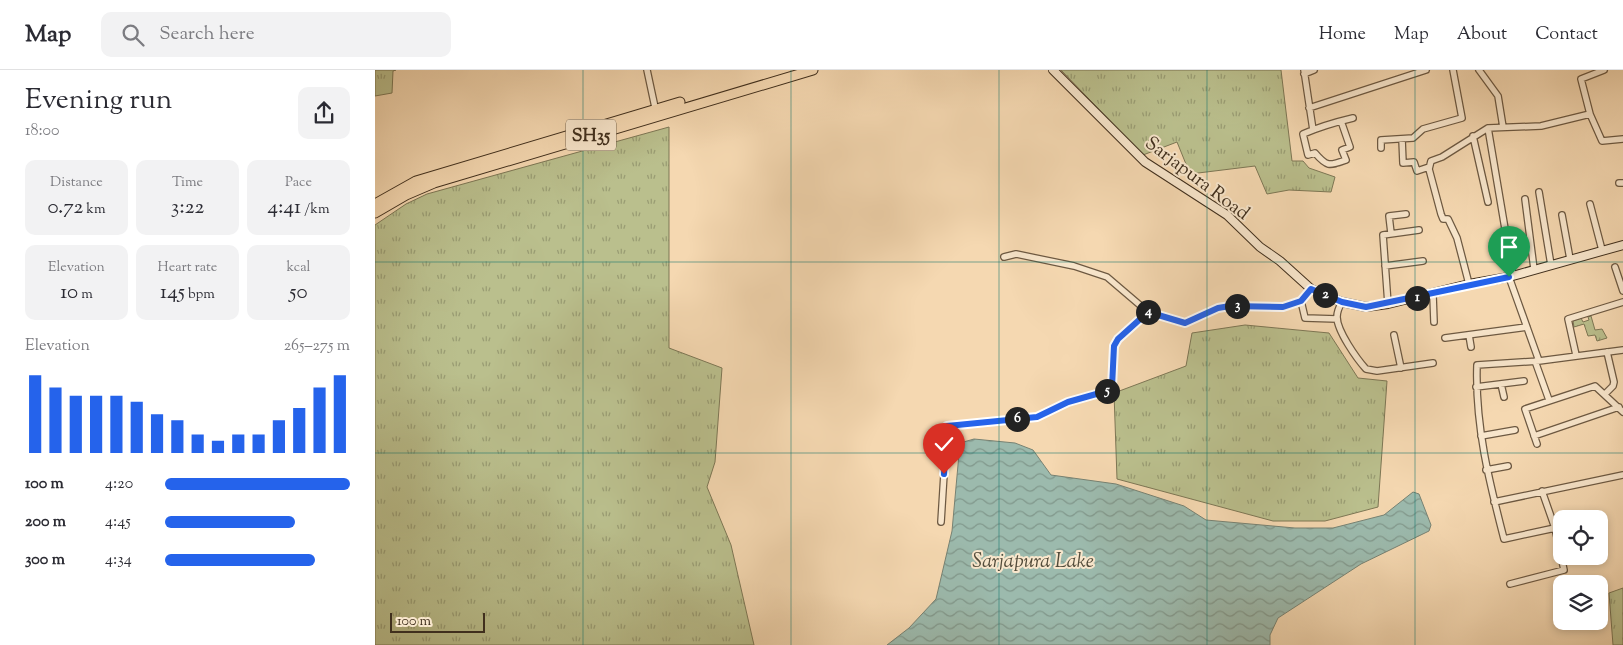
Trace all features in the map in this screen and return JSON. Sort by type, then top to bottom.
[{"type":"main road","name":"SH35","points":[[375,213],[406,194],[434,182],[793,70]]},
{"type":"main road","name":"SH35","points":[[375,204],[416,181],[656,112],[813,70]]},
{"type":"street","points":[[647,70],[656,112]]},
{"type":"street","name":"Sarjapura Road","points":[[1053,70],[1145,162],[1227,215],[1259,247],[1280,261],[1311,289],[1342,302],[1366,307],[1433,295],[1469,284],[1511,277],[1623,245]]},
{"type":"street","points":[[1313,130],[1304,72],[1314,70]]},
{"type":"street","points":[[1309,108],[1425,70]]},
{"type":"street","points":[[1381,148],[1381,140],[1413,138],[1423,129],[1462,118],[1453,70]]},
{"type":"street","points":[[1479,70],[1498,96],[1503,127]]},
{"type":"street","points":[[1604,70],[1581,78],[1590,114],[1602,142],[1623,139]]},
{"type":"street","points":[[1469,284],[1457,238],[1448,218],[1443,218],[1441,214],[1429,166],[1431,161],[1442,157],[1488,128],[1541,126],[1590,114]]},
{"type":"street","points":[[1341,121],[1350,147],[1342,150],[1346,160],[1331,165],[1324,163],[1315,153],[1308,155],[1303,134],[1341,121],[1353,118]]},
{"type":"street","points":[[1488,128],[1511,277],[1549,400]]},
{"type":"street","points":[[1473,136],[1488,202]]},
{"type":"street","points":[[1402,139],[1403,163],[1414,162],[1417,171],[1429,166]]},
{"type":"street","points":[[1539,192],[1551,265]]},
{"type":"street","points":[[1525,199],[1534,269]]},
{"type":"street","points":[[1590,204],[1602,250]]},
{"type":"street","points":[[1391,233],[1389,216],[1406,214]]},
{"type":"street","points":[[1562,215],[1570,259]]},
{"type":"street","points":[[1388,304],[1383,235],[1419,230]]},
{"type":"street","points":[[1004,257],[1016,254],[1074,266],[1107,277],[1148,312],[1185,323],[1218,308],[1230,306],[1283,307],[1301,301],[1311,289]]},
{"type":"street","points":[[1385,266],[1423,262]]},
{"type":"street","points":[[1615,267],[1622,288]]},
{"type":"street","points":[[1433,295],[1434,322]]},
{"type":"street","points":[[1301,301],[1305,318],[1337,319]]},
{"type":"street","points":[[1342,302],[1337,319],[1359,360],[1366,369],[1377,371],[1433,363]]},
{"type":"street","points":[[1576,356],[1568,319],[1623,302]]},
{"type":"street","points":[[941,522],[947,426],[1037,417],[1068,402],[1107,391],[1112,387],[1114,346],[1118,339],[1148,312]]},
{"type":"street","points":[[1445,338],[1527,327]]},
{"type":"street","points":[[1395,335],[1401,368]]},
{"type":"street","points":[[1469,335],[1471,347]]},
{"type":"street","points":[[1553,528],[1505,539],[1486,470],[1477,410],[1477,365],[1537,361],[1623,350]]},
{"type":"street","points":[[1605,394],[1613,386],[1614,382],[1607,352]]},
{"type":"street","points":[[1476,386],[1524,381]]},
{"type":"street","points":[[1501,384],[1504,397]]},
{"type":"street","points":[[1535,436],[1621,409],[1595,386],[1525,409],[1537,444]]},
{"type":"street","points":[[1481,436],[1515,430]]},
{"type":"street","points":[[1486,470],[1508,466]]},
{"type":"street","points":[[1494,502],[1623,474]]},
{"type":"street","points":[[1542,491],[1553,522]]},
{"type":"street","points":[[1510,584],[1564,570],[1563,565]]},
{"type":"green space","points":[[375,70],[396,70],[393,71],[392,93],[375,96]]},
{"type":"green space","points":[[1061,70],[1281,70],[1292,161],[1303,161],[1309,168],[1335,177],[1331,192],[1289,190],[1267,194],[1255,166],[1190,174],[1177,142],[1143,155]]},
{"type":"green space","points":[[669,127],[669,348],[722,368],[715,462],[707,487],[731,545],[754,645],[375,645],[375,225],[406,204],[427,194]]},
{"type":"green space","points":[[1591,316],[1595,330],[1602,329],[1607,338],[1597,341],[1595,335],[1588,336],[1584,324],[1574,327],[1573,321],[1581,318],[1583,322],[1589,320],[1588,317]]},
{"type":"green space","points":[[1245,325],[1329,333],[1358,378],[1387,381],[1378,507],[1325,521],[1273,521],[1117,479],[1114,393],[1186,366],[1192,333]]},
{"type":"green space","points":[[1623,588],[1623,645],[1613,645],[1609,593]]},
{"type":"water","name":"Sarjapura Lake","points":[[974,439],[1015,443],[1033,450],[1051,475],[1116,484],[1184,506],[1206,520],[1295,528],[1333,528],[1384,515],[1413,492],[1419,494],[1431,525],[1429,531],[1361,564],[1278,618],[1270,635],[1270,645],[887,645],[909,628],[936,599],[952,531],[960,443]]},
{"type":"route","points":[[944,474],[947,426],[1037,417],[1068,402],[1107,391],[1112,387],[1114,346],[1118,339],[1148,312],[1185,323],[1218,308],[1230,306],[1283,307],[1301,301],[1311,289],[1342,302],[1366,307],[1433,295],[1469,284],[1509,277]]}]
